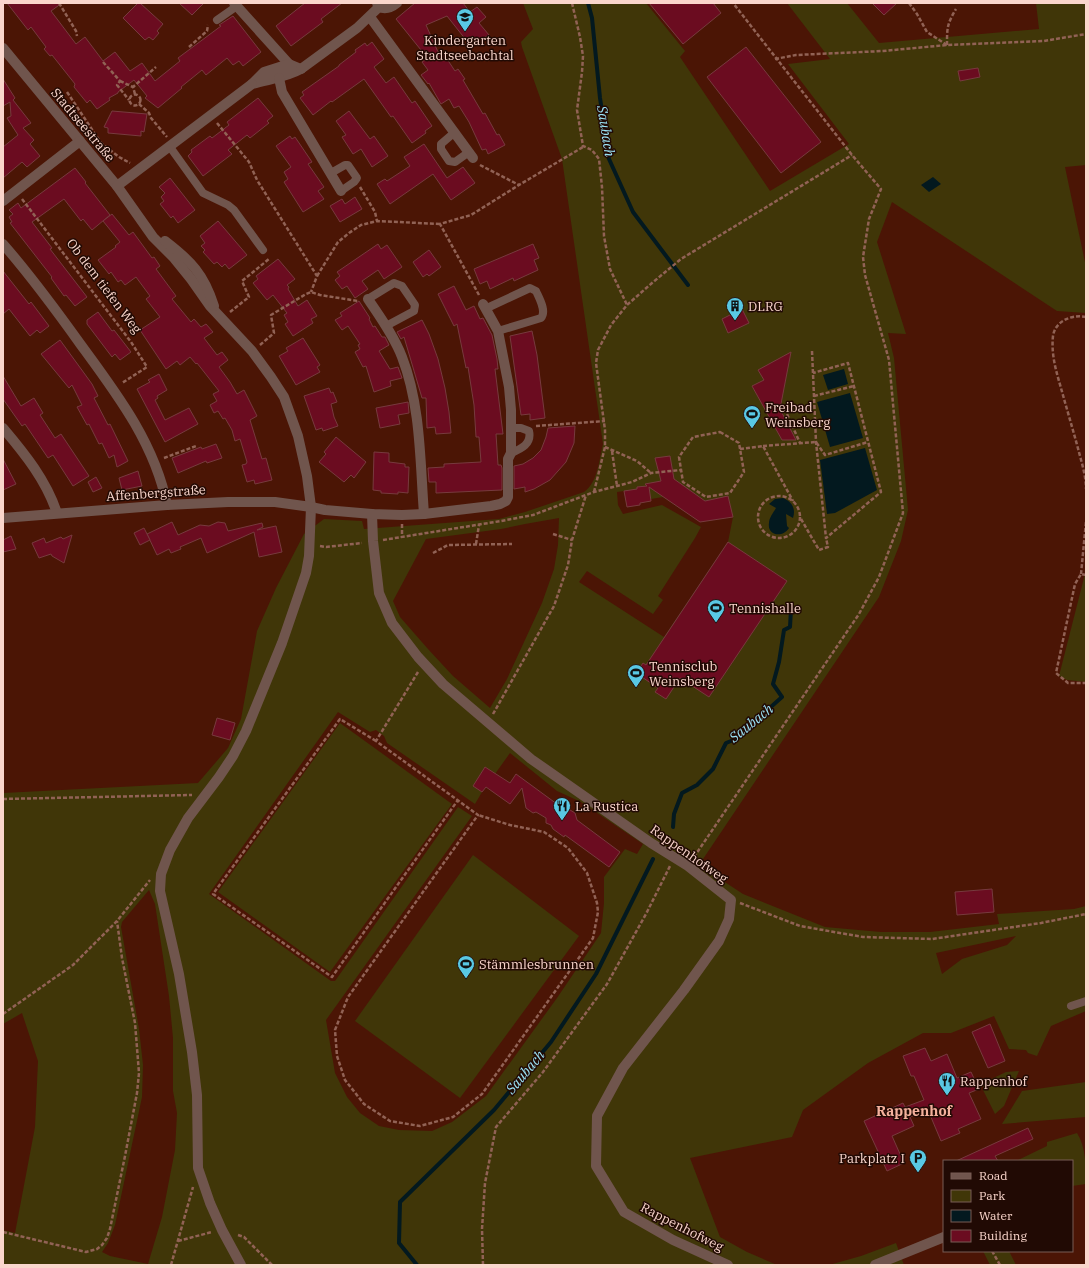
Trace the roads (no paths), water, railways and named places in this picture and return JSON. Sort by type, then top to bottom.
[{"type":"street","points":[[252,84],[279,78],[301,69],[357,28],[370,17],[378,5],[384,9],[391,8],[397,3]]},
{"type":"street","points":[[236,4],[289,64],[301,69]]},
{"type":"street","points":[[370,17],[471,155]]},
{"type":"street","name":"Stadtseestraße","points":[[3,48],[117,186],[153,237],[174,258],[219,317],[252,351],[284,397],[298,436],[307,476],[312,507],[310,544],[306,573],[282,643],[246,731],[233,756],[188,818],[170,850],[161,874],[160,891],[180,974],[192,1052],[197,1095],[198,1168],[210,1203],[222,1230],[241,1265]]},
{"type":"street","points":[[117,186],[252,84],[264,72],[289,64]]},
{"type":"street","points":[[279,78],[282,92],[341,190]]},
{"type":"street","points":[[3,201],[80,141]]},
{"type":"street","points":[[3,244],[29,274],[113,389],[143,438],[154,461],[164,489],[167,504]]},
{"type":"street","points":[[368,298],[386,326],[402,356],[408,378],[415,409],[424,514]]},
{"type":"street","points":[[485,306],[498,331],[509,387],[511,453]]},
{"type":"street","points":[[3,428],[39,474],[52,498],[57,513]]},
{"type":"street","name":"Affenbergstraße","points":[[3,518],[167,504],[228,502],[275,502],[325,510],[372,514],[424,514],[491,506],[500,504],[506,500],[509,492],[508,459],[511,453]]},
{"type":"street","name":"Rappenhofweg","points":[[372,514],[373,542],[379,593],[392,623],[443,684],[531,759],[651,843],[688,866],[731,900],[729,918],[719,941],[684,990],[623,1068],[598,1116],[596,1166],[624,1212],[673,1240],[728,1265]]},
{"type":"street","points":[[874,1265],[943,1237]]},
{"type":"lane","points":[[217,20],[236,4]]},
{"type":"lane","points":[[455,132],[441,144],[441,149],[449,161],[455,162],[471,155]]},
{"type":"lane","points":[[171,146],[204,193],[228,205],[234,210],[263,250]]},
{"type":"lane","points":[[331,173],[345,165],[348,165],[356,178],[356,180],[341,190]]},
{"type":"lane","points":[[368,298],[394,283],[402,286],[416,305],[414,312],[386,326]]},
{"type":"lane","points":[[485,306],[530,288],[536,291],[544,311],[544,315],[541,318],[498,331]]},
{"type":"lane","points":[[511,428],[521,428],[529,431],[530,439],[528,443],[520,450],[511,453]]},
{"type":"lane","points":[[1071,1006],[1086,1000]]},
{"type":"water","points":[[933,177],[941,184],[929,192],[921,185]]},
{"type":"water","points":[[844,369],[848,384],[828,390],[823,375]]},
{"type":"water","points":[[850,393],[863,438],[830,447],[817,402]]},
{"type":"water","points":[[865,448],[877,490],[835,513],[827,514],[820,460]]},
{"type":"water","points":[[783,498],[789,501],[794,508],[794,514],[793,518],[786,514],[787,526],[789,528],[783,533],[776,534],[770,531],[769,523],[770,517],[776,508],[769,504],[775,499]]},
{"type":"waterway","name":"Saubach","points":[[588,3],[592,18],[600,98],[609,159],[633,212],[688,285]]},
{"type":"waterway","name":"Saubach","points":[[673,827],[674,814],[682,793],[697,785],[713,769],[726,743],[736,739],[740,730],[753,723],[782,697],[773,684],[779,662],[784,630],[790,627],[791,609]]},
{"type":"waterway","name":"Saubach","points":[[417,1265],[399,1243],[400,1202],[494,1110],[551,1042],[596,974],[653,859]]},
{"type":"place","name":"Kindergarten Stadtseebachtal","points":[[465,32]]},
{"type":"place","name":"DLRG","points":[[735,321]]},
{"type":"place","name":"Freibad Weinsberg","points":[[752,429]]},
{"type":"place","name":"Tennishalle","points":[[716,623]]},
{"type":"place","name":"Tennisclub Weinsberg","points":[[636,688]]},
{"type":"place","name":"La Rustica","points":[[562,821]]},
{"type":"place","name":"Stämmlesbrunnen","points":[[466,979]]},
{"type":"place","name":"Rappenhof","points":[[947,1096]]},
{"type":"place","name":"Parkplatz I","points":[[918,1173]]},
{"type":"district","name":"Rappenhof","points":[[914,1111]]}]
